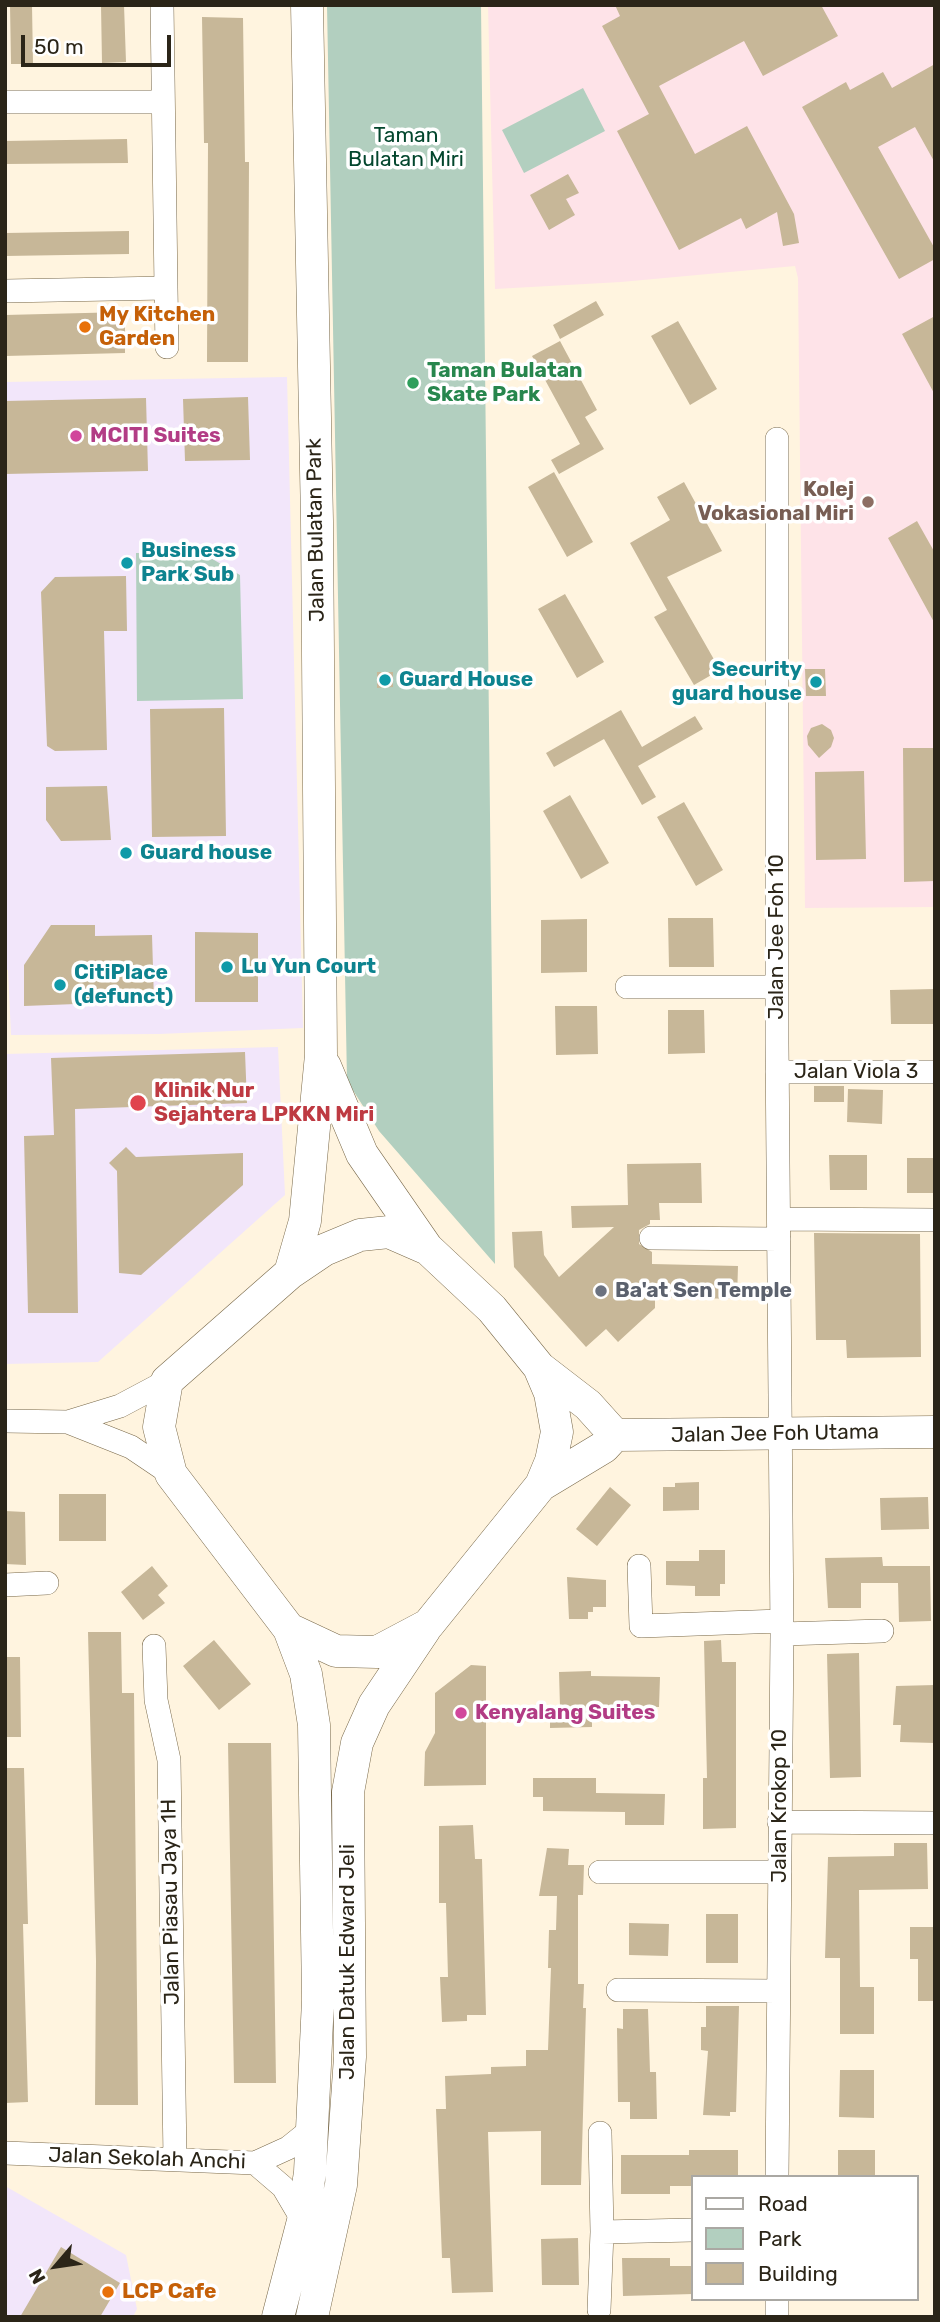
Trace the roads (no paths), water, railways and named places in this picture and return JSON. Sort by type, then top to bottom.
[{"type":"street","points":[[162,5],[167,347]]},
{"type":"street","name":"Jalan Bulatan Park","points":[[307,5],[316,507],[321,1055]]},
{"type":"street","points":[[5,102],[162,102]]},
{"type":"street","points":[[5,291],[166,288]]},
{"type":"street","name":"Jalan Jee Foh 10","points":[[777,439],[776,987],[779,1435]]},
{"type":"street","points":[[626,987],[776,987]]},
{"type":"street","points":[[321,1055],[340,1108],[362,1154],[428,1249],[492,1309],[539,1367],[588,1405],[615,1435],[604,1447],[541,1486]]},
{"type":"street","points":[[289,1273],[305,1221],[321,1055]]},
{"type":"street","name":"Jalan Viola 3","points":[[778,1072],[935,1072]]},
{"type":"street","points":[[651,1238],[935,1220]]},
{"type":"street","points":[[5,1421],[68,1422],[120,1406],[167,1381],[289,1273],[324,1250],[360,1235],[388,1232],[428,1249]]},
{"type":"street","points":[[539,1367],[550,1393],[557,1432],[551,1461],[541,1486]]},
{"type":"street","points":[[167,1381],[159,1427],[171,1475]]},
{"type":"street","points":[[68,1422],[131,1447],[171,1475],[289,1629],[336,1651],[377,1652],[428,1625]]},
{"type":"street","name":"Jalan Jee Foh Utama","points":[[615,1435],[935,1432]]},
{"type":"street","name":"Jalan Krokop 10","points":[[776,2175],[781,1628],[779,1435]]},
{"type":"street","name":"Jalan Datuk Edward Jeli","points":[[312,2317],[341,2185],[350,2061],[348,1792],[357,1743],[374,1705],[428,1625],[493,1549],[541,1486]]},
{"type":"street","points":[[639,1566],[641,1626],[883,1631]]},
{"type":"street","points":[[5,1585],[47,1583]]},
{"type":"street","name":"Jalan Datuk Edward Jeli","points":[[278,2317],[303,2221],[314,2127],[318,2000],[314,1725],[306,1674],[289,1629]]},
{"type":"street","name":"Jalan Piasau Jaya 1H","points":[[154,1646],[156,1700],[169,1760],[175,2159]]},
{"type":"street","points":[[779,1822],[935,1823]]},
{"type":"street","points":[[600,1872],[780,1872]]},
{"type":"street","points":[[618,1990],[778,1992]]},
{"type":"street","points":[[255,2163],[288,2148],[314,2127]]},
{"type":"street","points":[[599,2310],[602,2232],[600,2133]]},
{"type":"street","name":"Jalan Sekolah Anchi","points":[[5,2153],[255,2163],[283,2187],[303,2221]]},
{"type":"street","points":[[602,2232],[692,2230]]},
{"type":"place","name":"My Kitchen Garden","points":[[85,327]]},
{"type":"place","name":"Taman Bulatan Skate Park","points":[[413,383]]},
{"type":"place","name":"MCITI Suites","points":[[76,436]]},
{"type":"place","name":"Kolej Vokasional Miri","points":[[868,502]]},
{"type":"place","name":"Business Park Sub","points":[[127,563]]},
{"type":"place","name":"Guard House","points":[[385,680]]},
{"type":"place","name":"Security guard house","points":[[816,682]]},
{"type":"place","name":"Guard house","points":[[126,853]]},
{"type":"place","name":"Lu Yun Court","points":[[227,967]]},
{"type":"place","name":"CitiPlace (defunct)","points":[[60,985]]},
{"type":"place","name":"Klinik Nur Sejahtera LPKKN Miri","points":[[138,1103]]},
{"type":"place","name":"Ba'at Sen Temple","points":[[601,1291]]},
{"type":"place","name":"Kenyalang Suites","points":[[461,1713]]},
{"type":"place","name":"LCP Cafe","points":[[108,2292]]},
{"type":"park label","name":"Taman Bulatan Miri","points":[[406,148]]}]
